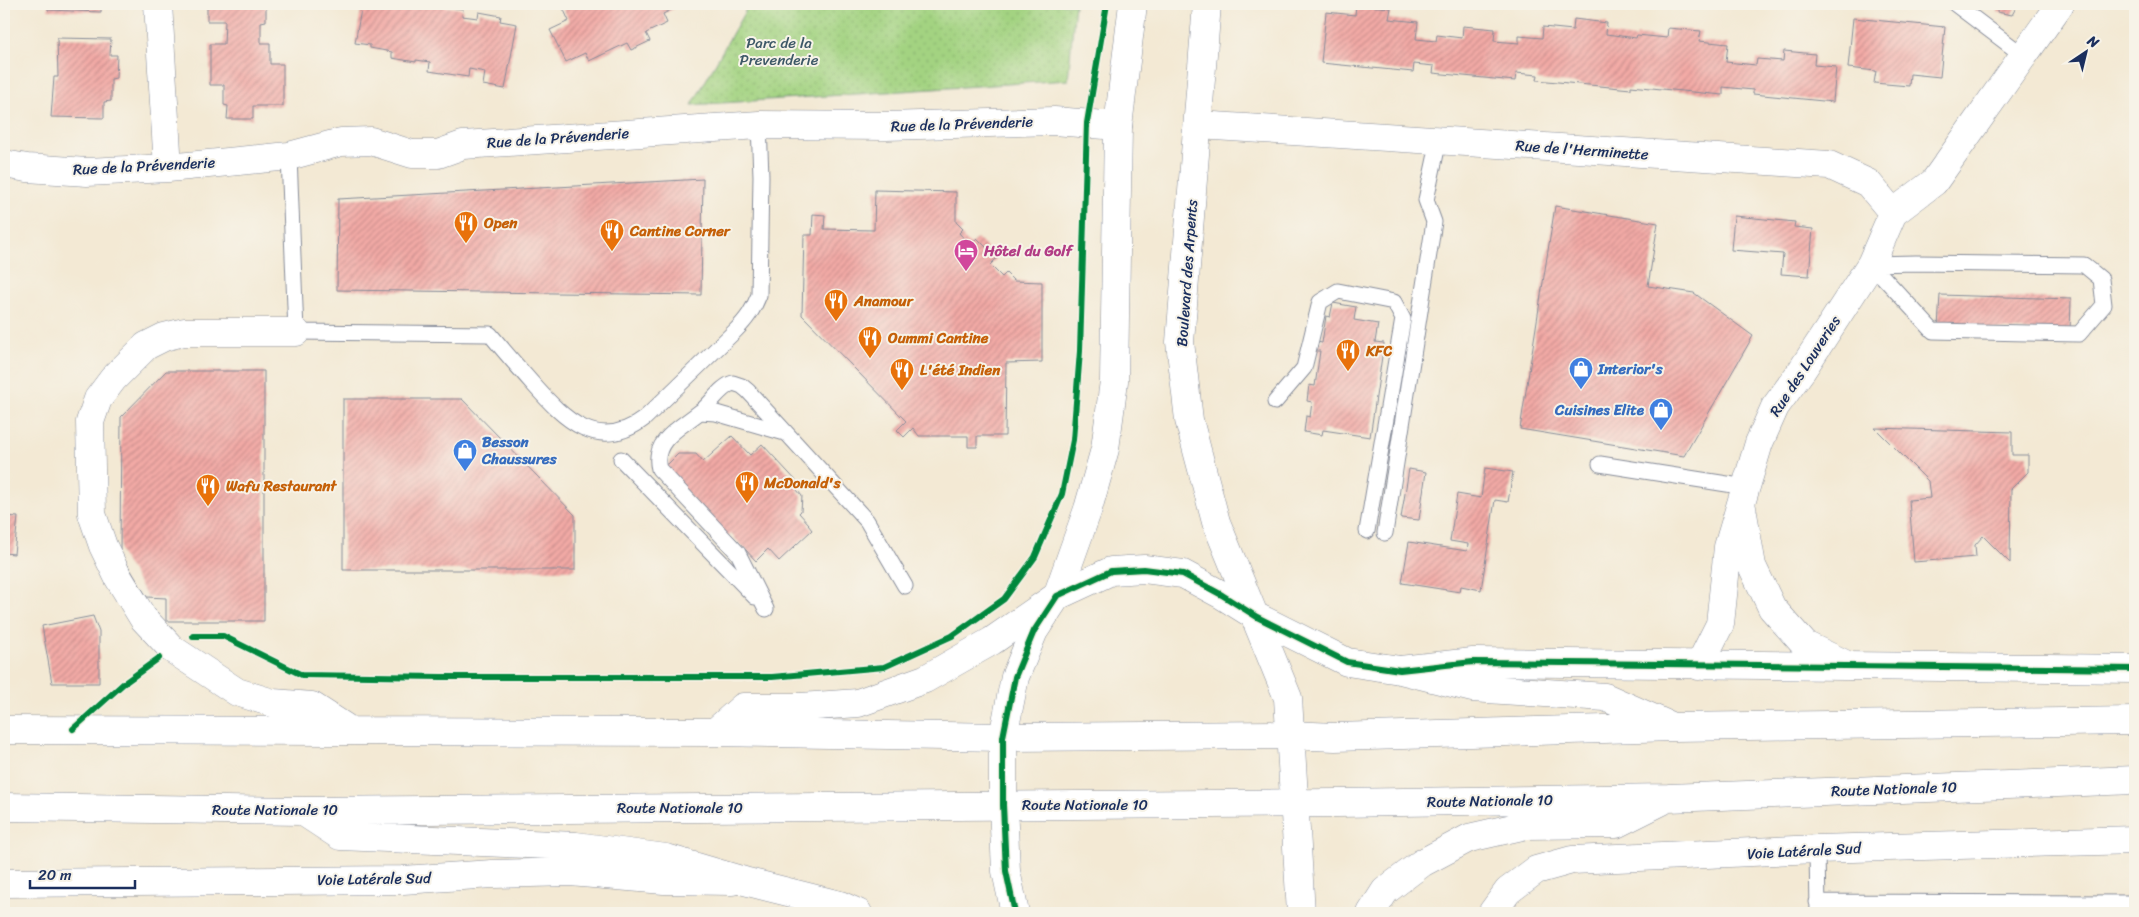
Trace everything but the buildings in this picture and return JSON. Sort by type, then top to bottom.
[{"type":"street","points":[[158,4],[168,168]]},
{"type":"street","points":[[1014,913],[1006,871],[1003,805],[1003,737],[1015,677],[1034,631],[1057,596],[1088,509],[1105,449],[1114,381],[1118,126],[1133,4]]},
{"type":"street","name":"Boulevard des Arpents","points":[[1207,4],[1180,342],[1188,420],[1216,522],[1257,617],[1288,698],[1301,913]]},
{"type":"street","points":[[1871,264],[1893,213],[1934,182],[2060,4]]},
{"type":"street","name":"Rue de la Prévenderie","points":[[4,164],[27,168],[87,172],[168,168],[289,156],[341,142],[371,141],[412,154],[438,154],[463,145],[759,125],[886,126],[1054,121],[1118,126]]},
{"type":"street","name":"Rue de l'Herminette","points":[[1198,125],[1829,165],[1868,182],[1893,213]]},
{"type":"street","name":"Rue des Louveries","points":[[1699,666],[1720,624],[1728,547],[1759,443],[1775,407],[1802,370],[1871,264]]},
{"type":"street","points":[[296,332],[184,332],[164,337],[146,346],[113,379],[98,399],[90,422],[92,514],[103,546],[118,576],[143,618],[172,649],[237,692],[273,703],[312,706],[349,730]]},
{"type":"street","name":"Rue des Louveries","points":[[1744,496],[1752,566],[1772,608],[1805,644],[1847,665]]},
{"type":"street","points":[[715,732],[743,707],[801,707],[858,703],[925,678],[992,641],[1057,596],[1111,571],[1144,569],[1183,574],[1222,594],[1257,617],[1347,662],[1400,670],[1472,688],[1605,697],[1674,727]]},
{"type":"street","points":[[1400,670],[1473,662],[1699,666],[1847,665],[2135,670]]},
{"type":"street","points":[[4,730],[715,732],[1003,737],[1290,735],[1353,737],[1674,727],[2135,721]]},
{"type":"street","name":"Route Nationale 10","points":[[4,806],[302,811],[1294,803],[1668,798],[2135,780]]},
{"type":"street","points":[[1371,913],[1385,891],[1422,863],[1469,838],[1526,825],[1616,824],[1668,798]]},
{"type":"street","points":[[302,811],[340,836],[576,846],[666,858],[744,881],[840,905],[858,913]]},
{"type":"street","name":"Voie Latérale Sud","points":[[1492,913],[1508,891],[1536,870],[1572,860],[1817,849],[2135,840]]},
{"type":"street","name":"Voie Latérale Sud","points":[[4,883],[403,880],[492,874],[570,872],[664,880],[744,881]]},
{"type":"lane","points":[[1955,4],[2024,56]]},
{"type":"lane","points":[[289,156],[296,332],[490,334],[548,401],[572,423],[586,430],[601,433],[620,432],[634,426],[750,317],[754,310],[759,295],[761,176],[759,125]]},
{"type":"lane","points":[[1385,534],[1434,222],[1426,200],[1439,140]]},
{"type":"lane","points":[[1871,264],[2084,266],[2101,278],[2104,305],[2079,334],[1933,331],[1871,264]]},
{"type":"lane","points":[[1275,402],[1304,368],[1320,302],[1338,291],[1394,302],[1403,319],[1366,531]]},
{"type":"lane","points":[[621,459],[766,609],[738,553],[659,469],[657,455],[665,442],[680,425],[700,412],[729,384],[738,384],[748,391],[867,521],[905,586]]},
{"type":"lane","points":[[700,412],[716,413],[785,433]]},
{"type":"lane","points":[[1600,464],[1744,496]]},
{"type":"lane","points":[[1817,849],[1818,907],[2135,903]]},
{"type":"green space","name":"Parc de la Prevenderie","points":[[749,4],[1075,4],[1068,80],[692,105]]},
{"type":"cycle path","points":[[193,636],[223,636],[302,675],[441,677],[772,677],[884,667],[952,636],[1004,599],[1035,557],[1062,494],[1073,440],[1080,351],[1087,123],[1107,4]]},
{"type":"cycle path","points":[[1015,913],[1006,871],[1003,805],[1003,737],[1015,677],[1034,631],[1057,596],[1111,571],[1144,569],[1183,574],[1257,617],[1347,662],[1400,670],[1473,662],[2135,669]]},
{"type":"cycle path","points":[[73,729],[123,684],[159,658]]},
{"type":"place","name":"Open","points":[[466,244]]},
{"type":"place","name":"Cantine Corner","points":[[612,252]]},
{"type":"place","name":"Hôtel du Golf","points":[[966,272]]},
{"type":"place","name":"Anamour","points":[[836,322]]},
{"type":"place","name":"Oummi Cantine","points":[[870,359]]},
{"type":"place","name":"KFC","points":[[1348,372]]},
{"type":"place","name":"Interior's","points":[[1581,390]]},
{"type":"place","name":"L'été Indien","points":[[902,391]]},
{"type":"place","name":"Cuisines Elite","points":[[1661,431]]},
{"type":"place","name":"Besson Chaussures","points":[[465,472]]},
{"type":"place","name":"McDonald's","points":[[747,504]]},
{"type":"place","name":"Wafu Restaurant","points":[[208,507]]}]
